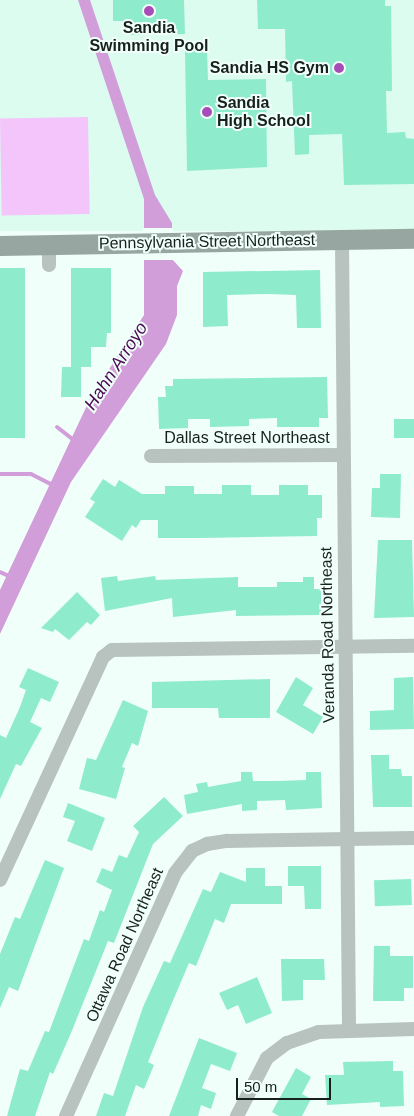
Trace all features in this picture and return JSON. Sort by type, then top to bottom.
[{"type":"street","name":"Pennsylvania Street Northeast","points":[[0,246],[414,239]]},
{"type":"street","name":"Veranda Road Northeast","points":[[342,240],[349,1030]]},
{"type":"street","points":[[49,244],[49,265]]},
{"type":"street","name":"Dallas Street Northeast","points":[[151,456],[343,455]]},
{"type":"street","points":[[0,880],[103,657],[125,648],[346,648],[414,646]]},
{"type":"street","name":"Ottawa Road Northeast","points":[[66,1116],[175,873],[192,852],[207,844],[227,841],[414,838]]},
{"type":"street","points":[[237,1116],[254,1080],[274,1053],[288,1043],[319,1032],[414,1029]]},
{"type":"shaded area","name":"Sandia High School","points":[[0,0],[414,0],[414,231],[0,231]]},
{"type":"shaded area","points":[[88,117],[90,214],[2,216],[0,119]]},
{"type":"water","name":"Hahn Arroyo","points":[[78,0],[90,0],[155,195],[172,223],[172,259],[183,271],[177,286],[177,315],[166,344],[71,482],[0,634],[0,590],[90,399],[144,315],[144,199]]},
{"type":"pier","points":[[143,228],[173,228],[173,260],[143,260]]},
{"type":"building","name":"Sandia Swimming Pool","points":[[113,0],[184,0],[185,34],[128,35],[128,21],[113,21]]},
{"type":"building","name":"Sandia HS Gym","points":[[257,0],[385,0],[385,6],[391,6],[392,91],[386,91],[387,133],[405,132],[406,138],[414,139],[414,184],[344,185],[342,134],[309,135],[309,154],[295,155],[292,81],[286,82],[285,29],[258,29]]},
{"type":"building","points":[[185,50],[207,50],[208,80],[266,79],[267,167],[187,171]]},
{"type":"building","points":[[0,268],[25,268],[25,438],[0,438]]},
{"type":"building","points":[[71,268],[111,268],[111,333],[107,333],[106,347],[91,347],[91,367],[81,367],[81,397],[61,397],[62,367],[71,367]]},
{"type":"building","points":[[320,270],[321,328],[297,328],[296,295],[269,294],[227,295],[228,326],[203,327],[203,272]]},
{"type":"building","points":[[327,377],[328,418],[319,418],[319,427],[277,427],[277,418],[249,419],[249,426],[210,427],[210,419],[188,419],[188,428],[159,429],[158,397],[166,397],[165,386],[173,386],[173,379]]},
{"type":"building","points":[[394,419],[414,419],[414,438],[394,438]]},
{"type":"building","points":[[380,474],[401,474],[400,518],[371,517],[372,488],[380,488]]},
{"type":"building","points":[[103,479],[115,487],[119,480],[142,494],[165,494],[165,486],[194,486],[194,494],[222,494],[222,485],[251,485],[251,495],[279,495],[279,485],[308,485],[308,495],[322,495],[322,518],[317,518],[317,536],[201,538],[158,538],[158,520],[141,520],[136,528],[132,525],[122,541],[85,517],[95,502],[90,499]]},
{"type":"building","points":[[378,540],[412,540],[414,617],[374,618]]},
{"type":"building","points":[[117,576],[118,581],[155,576],[156,580],[238,577],[238,587],[277,587],[277,582],[303,582],[303,577],[314,577],[314,589],[321,589],[321,615],[236,616],[236,610],[173,617],[172,598],[105,611],[101,578]]},
{"type":"building","points":[[77,592],[100,615],[91,625],[87,622],[69,640],[55,629],[53,632],[41,628]]},
{"type":"building","points":[[28,668],[59,682],[50,702],[41,698],[30,722],[42,728],[21,766],[16,764],[0,799],[0,735],[6,738],[20,707],[26,690],[19,687]]},
{"type":"building","points":[[296,677],[313,688],[303,705],[323,717],[313,734],[276,712]]},
{"type":"building","points":[[413,677],[414,729],[370,730],[370,711],[394,710],[394,678]]},
{"type":"building","points":[[270,679],[270,718],[219,718],[218,708],[152,708],[152,682]]},
{"type":"building","points":[[123,700],[148,711],[138,746],[132,743],[122,767],[125,768],[116,799],[79,789],[87,758],[96,760]]},
{"type":"building","points":[[371,755],[389,755],[389,769],[401,769],[402,776],[412,776],[412,807],[373,807]]},
{"type":"building","points":[[241,772],[252,772],[253,781],[278,781],[306,780],[306,772],[321,772],[322,808],[286,810],[285,800],[257,801],[257,810],[242,811],[242,804],[187,814],[184,795],[198,792],[196,784],[207,782],[208,787],[241,781]]},
{"type":"building","points":[[164,797],[183,816],[153,844],[114,943],[108,941],[53,1074],[50,1072],[35,1116],[7,1116],[20,1069],[28,1071],[45,1031],[49,1032],[84,939],[89,941],[100,910],[104,912],[112,890],[96,882],[102,868],[112,872],[119,855],[127,858],[139,832],[133,826]]},
{"type":"building","points":[[68,803],[105,818],[92,851],[67,841],[75,821],[63,817]]},
{"type":"building","points":[[45,860],[64,868],[18,991],[9,987],[0,1008],[0,954],[15,917],[20,919]]},
{"type":"building","points":[[288,866],[321,866],[321,909],[305,909],[304,886],[288,886]]},
{"type":"building","points":[[246,868],[265,868],[265,886],[282,886],[282,904],[231,904],[224,923],[215,919],[196,966],[189,963],[169,1010],[148,1062],[154,1065],[144,1089],[136,1085],[125,1116],[96,1116],[104,1093],[113,1096],[143,1007],[164,961],[170,963],[203,889],[211,892],[220,872],[246,882]]},
{"type":"building","points":[[411,879],[412,905],[375,906],[374,880]]},
{"type":"building","points":[[374,946],[390,946],[390,956],[413,956],[413,988],[404,988],[404,1001],[373,1001]]},
{"type":"building","points":[[281,959],[324,959],[325,980],[303,980],[303,1000],[282,1001]]},
{"type":"building","points":[[257,977],[272,1013],[246,1024],[238,1005],[227,1010],[219,993]]},
{"type":"building","points":[[199,1038],[237,1053],[230,1071],[211,1064],[202,1088],[216,1093],[211,1109],[201,1105],[198,1116],[169,1116]]},
{"type":"building","points":[[393,1061],[393,1071],[403,1071],[404,1106],[380,1107],[380,1102],[327,1105],[325,1075],[344,1075],[343,1062]]},
{"type":"building","points":[[296,1068],[311,1077],[302,1094],[311,1099],[302,1116],[279,1116],[272,1112]]},
{"type":"waterway","points":[[57,427],[75,441]]},
{"type":"waterway","points":[[0,474],[31,474],[53,485]]},
{"type":"waterway","points":[[0,572],[9,576]]},
{"type":"place","name":"Sandia Swimming Pool","points":[[149,11]]},
{"type":"place","name":"Sandia HS Gym","points":[[339,68]]},
{"type":"place","name":"Sandia High School","points":[[207,112]]}]
